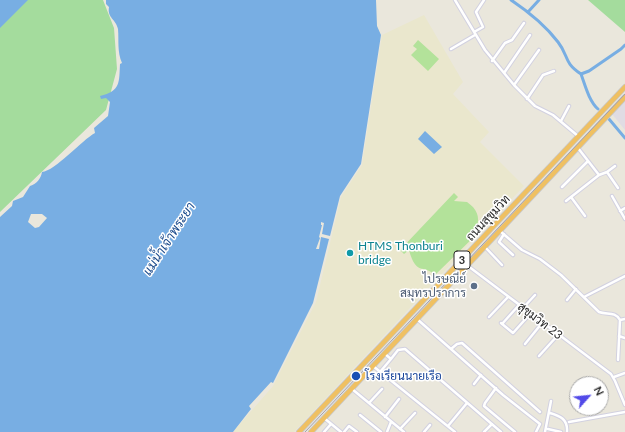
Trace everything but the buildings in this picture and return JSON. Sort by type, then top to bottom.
[{"type":"highway","name":"ถนนสุขุมวิท","points":[[299,432],[625,87]]},
{"type":"highway","name":"ถนนสุขุมวิท","points":[[311,432],[485,246],[502,232],[625,97]]},
{"type":"highway","points":[[401,325],[405,332]]},
{"type":"highway","points":[[392,334],[401,336]]},
{"type":"street","points":[[455,0],[474,34],[492,61],[527,99],[535,106],[561,121],[578,137]]},
{"type":"street","points":[[451,49],[484,27],[476,12],[484,0]]},
{"type":"street","points":[[492,61],[506,42],[515,37],[524,23]]},
{"type":"street","points":[[504,73],[530,34]]},
{"type":"street","points":[[514,85],[539,50]]},
{"type":"street","points":[[527,99],[543,75],[554,71]]},
{"type":"street","points":[[561,121],[570,106]]},
{"type":"street","points":[[578,148],[599,176]]},
{"type":"street","points":[[562,187],[588,160]]},
{"type":"street","points":[[566,201],[615,166]]},
{"type":"street","points":[[607,172],[618,188]]},
{"type":"street","points":[[612,196],[625,219]]},
{"type":"street","points":[[571,197],[584,216]]},
{"type":"street","points":[[620,211],[625,208]]},
{"type":"street","points":[[513,256],[499,242],[502,232],[522,250],[540,259],[561,275],[599,312],[613,313],[620,320],[618,360]]},
{"type":"street","points":[[485,246],[502,264]]},
{"type":"street","name":"สุขุมวิท 23","points":[[467,265],[614,377]]},
{"type":"street","points":[[584,297],[625,276]]},
{"type":"street","points":[[567,300],[576,289]]},
{"type":"street","points":[[523,308],[535,295]]},
{"type":"street","points":[[489,317],[508,297]]},
{"type":"street","points":[[519,305],[502,323],[513,333],[530,314]]},
{"type":"street","points":[[416,319],[540,424],[536,432]]},
{"type":"street","points":[[620,320],[625,319]]},
{"type":"street","points":[[525,344],[542,323]]},
{"type":"street","points":[[539,356],[558,335]]},
{"type":"street","points":[[619,336],[625,338]]},
{"type":"street","points":[[451,350],[458,344],[462,344],[540,412]]},
{"type":"street","points":[[380,372],[398,350],[405,349],[501,432]]},
{"type":"street","points":[[385,354],[391,359]]},
{"type":"street","points":[[373,366],[455,432]]},
{"type":"street","points":[[625,373],[614,377],[625,405]]},
{"type":"street","points":[[474,384],[481,375]]},
{"type":"street","points":[[496,388],[484,406],[515,432]]},
{"type":"street","points":[[351,389],[404,432]]},
{"type":"street","points":[[369,403],[382,389]]},
{"type":"street","points":[[385,417],[399,399]]},
{"type":"street","points":[[551,401],[546,431],[561,432]]},
{"type":"street","points":[[448,426],[467,403]]},
{"type":"street","points":[[569,422],[625,412]]},
{"type":"street","points":[[400,429],[415,413]]},
{"type":"street","points":[[550,413],[562,417],[567,425],[566,432]]},
{"type":"street","points":[[360,415],[381,432]]},
{"type":"street","points":[[324,418],[342,432],[349,426],[357,432]]},
{"type":"street","points":[[387,432],[391,422]]},
{"type":"street","points":[[324,432],[331,424]]},
{"type":"street","points":[[484,432],[492,424]]},
{"type":"street","points":[[424,432],[430,425]]},
{"type":"shaded area","name":"โรงเรียนนายเรือ","points":[[424,15],[463,82],[453,94],[489,132],[480,142],[524,186],[294,432],[233,432],[273,386],[316,302],[341,197],[362,165],[382,35]]},
{"type":"shaded area","points":[[625,100],[625,130],[612,114]]},
{"type":"green space","points":[[0,0],[103,0],[114,28],[117,69],[106,110],[0,212]]},
{"type":"green space","points":[[588,0],[625,0],[625,32]]},
{"type":"green space","points":[[418,40],[439,59],[428,71],[411,55],[417,49],[413,46]]},
{"type":"green space","points":[[454,193],[458,197],[454,201],[467,202],[473,207],[478,216],[477,228],[480,231],[435,275],[417,266],[414,263],[409,250],[404,254],[400,250]]},
{"type":"water","points":[[0,0],[28,0],[0,28]]},
{"type":"water","name":"แม่น้ำเจ้าพระยา","points":[[106,0],[376,0],[377,26],[381,35],[361,164],[340,196],[330,236],[322,234],[324,223],[321,222],[320,238],[316,249],[319,249],[321,237],[329,239],[313,303],[273,383],[271,382],[249,406],[251,409],[233,432],[0,432],[0,217],[12,206],[13,201],[23,197],[30,186],[35,184],[42,172],[61,161],[95,133],[94,128],[108,116],[110,102],[106,98],[101,99],[100,96],[112,91],[118,85],[120,64],[122,63],[120,59],[118,29],[109,14],[109,7],[106,4]],"holes":[[[31,214],[42,214],[47,218],[39,227],[35,228],[28,222]]]},
{"type":"water","points":[[425,131],[442,147],[434,154],[418,139]]},
{"type":"waterway","points":[[511,0],[548,30],[558,42],[571,66],[581,74],[589,71],[625,45]]},
{"type":"waterway","points":[[528,12],[539,0]]},
{"type":"waterway","points":[[581,74],[590,97],[598,109]]},
{"type":"waterway","points":[[609,119],[625,138]]},
{"type":"railway","points":[[305,432],[625,94]]},
{"type":"place","name":"HTMS Thonburi bridge","points":[[350,253]]},
{"type":"place","name":"ไปรษณีย์ สมุทรปราการ","points":[[474,286]]},
{"type":"place","name":"โรงเรียนนายเรือ","points":[[356,376]]}]
